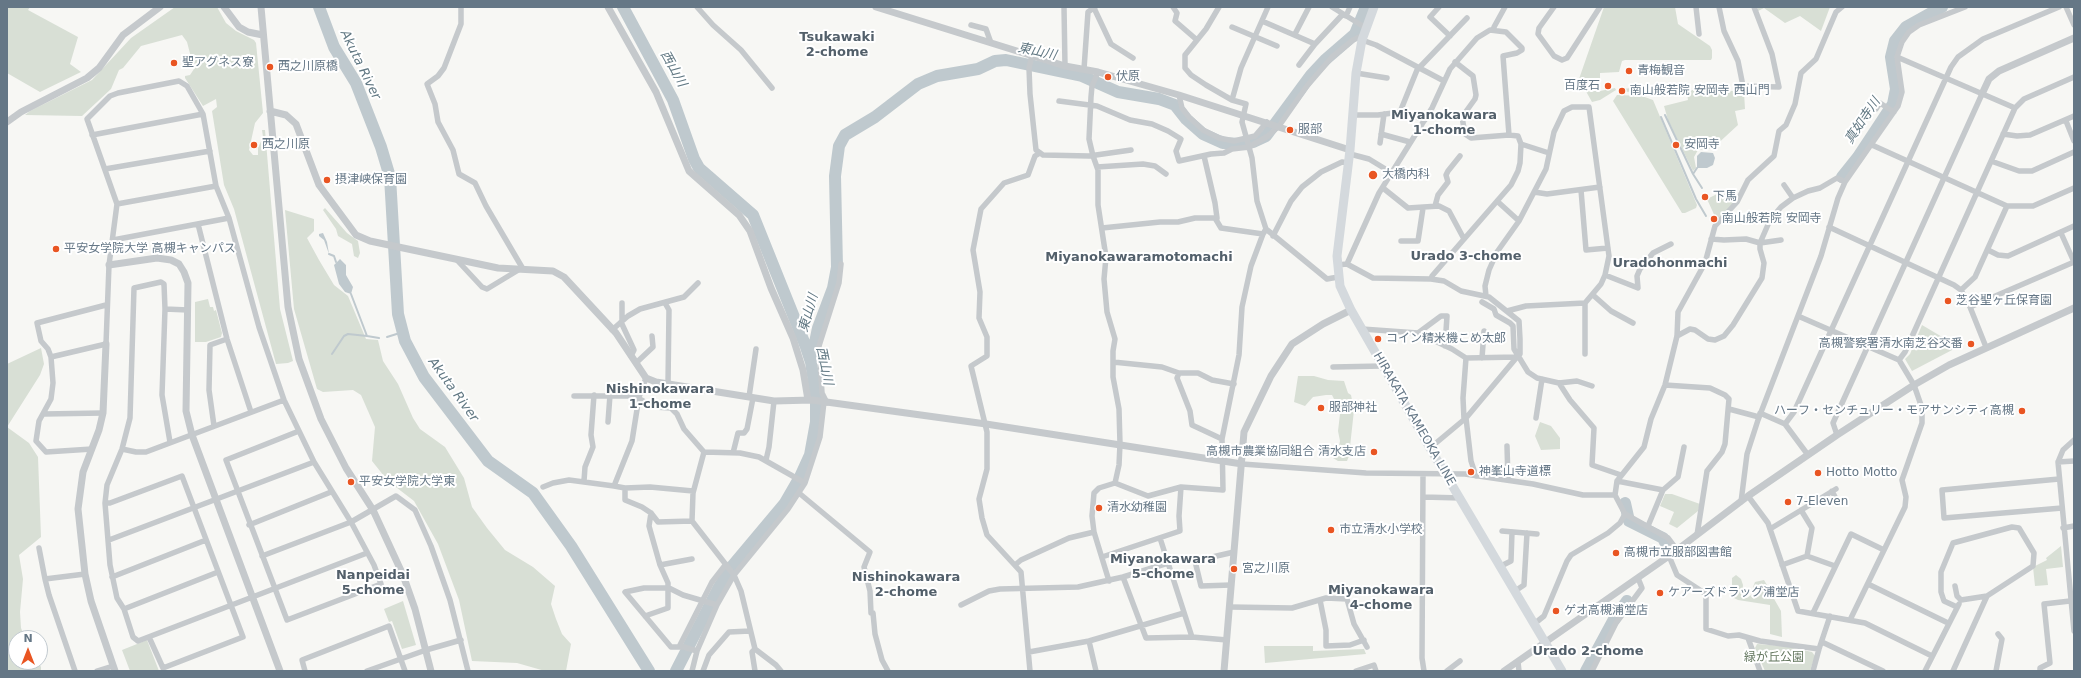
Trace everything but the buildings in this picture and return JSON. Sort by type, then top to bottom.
[{"type":"main road","name":"HIRAKATA KAMEOKA LINE","points":[[1374,7],[1362,31],[1356,73],[1350,156],[1338,265],[1338,277],[1343,295],[1350,310],[1445,474],[1461,498],[1562,671]]},
{"type":"street","points":[[7,122],[21,112],[87,78],[98,68],[123,35],[160,7]]},
{"type":"street","points":[[224,7],[239,27],[248,32],[263,36]]},
{"type":"street","points":[[261,7],[288,307],[299,359],[321,419],[346,468],[372,510],[403,575],[431,671]]},
{"type":"street","points":[[461,7],[460,24],[444,68],[438,76],[427,84],[435,104],[438,122],[453,150],[459,174],[475,183],[521,269]]},
{"type":"street","points":[[608,7],[656,92],[689,171],[739,215],[750,231],[771,288],[794,338],[810,400]]},
{"type":"street","points":[[697,7],[713,25],[741,50],[772,88]]},
{"type":"street","points":[[876,7],[890,9],[991,42],[1031,59],[1084,69],[1096,78],[1179,95],[1279,126],[1350,156],[1369,159],[1392,173]]},
{"type":"street","points":[[1064,7],[1065,66]]},
{"type":"street","points":[[1084,69],[1088,12],[1095,7],[1111,44],[1133,58]]},
{"type":"street","points":[[1173,7],[1177,13]]},
{"type":"street","points":[[1180,7],[1175,21],[1197,40]]},
{"type":"street","points":[[1110,581],[1094,532],[1091,502],[1094,493],[1099,488],[1115,483],[1148,496],[1181,487],[1223,490],[1222,439],[1234,384],[1242,332],[1242,307],[1251,266],[1264,232],[1257,201],[1252,158],[1242,122],[1246,104],[1232,100],[1197,80],[1187,71],[1185,63],[1185,55],[1206,29],[1218,7]]},
{"type":"street","points":[[1232,100],[1241,68],[1268,7]]},
{"type":"street","points":[[1295,34],[1309,7]]},
{"type":"street","points":[[1332,7],[1345,15],[1376,45],[1444,81]]},
{"type":"street","points":[[1299,65],[1315,44],[1345,15],[1350,7]]},
{"type":"street","points":[[1439,7],[1430,18],[1450,36]]},
{"type":"street","points":[[1494,30],[1494,27],[1505,7]]},
{"type":"street","points":[[1554,7],[1538,34],[1554,56],[1562,60],[1567,58],[1600,7]]},
{"type":"street","points":[[1696,7],[1699,34]]},
{"type":"street","points":[[1719,7],[1724,31],[1738,61],[1743,86],[1779,87],[1772,54],[1754,7]]},
{"type":"street","points":[[1677,550],[1668,538],[1625,514],[1615,495],[1617,481],[1644,447],[1651,419],[1664,385],[1676,336],[1678,312],[1704,263],[1715,226],[1737,202],[1748,180],[1774,156],[1779,131],[1786,125],[1795,104],[1801,73],[1816,59],[1836,12],[1842,7]]},
{"type":"street","points":[[1742,502],[1747,454],[1760,415],[1821,256],[1838,198],[1845,182],[1894,112],[1902,92],[1897,57],[1902,42],[1908,32],[1919,24],[1964,7]]},
{"type":"street","points":[[1784,424],[1794,412],[1946,76],[1958,57],[1983,39],[2059,7]]},
{"type":"street","points":[[2066,7],[2074,25]]},
{"type":"street","points":[[1400,112],[1419,68],[1467,18]]},
{"type":"street","points":[[1262,21],[1295,34],[1315,44]]},
{"type":"street","points":[[971,25],[986,29],[991,42]]},
{"type":"street","points":[[1232,26],[1277,46]]},
{"type":"street","points":[[1347,264],[1383,188],[1432,108],[1444,81],[1455,62],[1483,33],[1494,30],[1506,32],[1522,48],[1522,50],[1517,53],[1503,56],[1509,135]]},
{"type":"street","points":[[1059,101],[1083,106],[1090,105],[1130,120],[1152,124],[1181,139],[1176,151],[1179,161],[1224,153],[1268,136],[1279,126],[1307,86],[1332,57],[1362,31]]},
{"type":"street","points":[[1837,435],[1833,423],[1989,79],[1999,72],[2074,38]]},
{"type":"street","points":[[1897,57],[1946,76],[2015,108]]},
{"type":"street","points":[[1031,59],[1030,68],[1035,148],[1040,153],[1052,156],[1093,156],[1131,150]]},
{"type":"street","points":[[1431,279],[1511,185],[1518,171],[1521,144],[1518,136],[1509,135],[1471,138],[1465,134],[1462,117],[1475,99],[1476,95],[1473,76],[1455,62]]},
{"type":"street","points":[[1356,73],[1387,78]]},
{"type":"street","points":[[1899,360],[1905,352],[2015,108],[2024,99],[2074,77]]},
{"type":"street","points":[[1096,78],[1090,105],[1089,139],[1093,156],[1098,167],[1100,185],[1098,205],[1106,257],[1104,279],[1107,312],[1115,339],[1113,362],[1120,444],[1119,465],[1115,483]]},
{"type":"street","points":[[97,671],[114,668],[91,602],[85,574],[78,509],[83,472],[103,413],[106,305],[117,204],[87,119],[110,96],[118,93],[179,81],[187,86],[203,114],[216,186],[229,218],[259,327],[284,400],[299,431],[314,462],[351,522],[381,584],[287,620],[236,492],[226,460],[299,431]]},
{"type":"street","points":[[1179,95],[1182,108],[1204,130],[1228,141],[1248,143],[1269,123]]},
{"type":"street","points":[[1876,109],[1880,103],[1894,112]]},
{"type":"street","points":[[1486,296],[1485,286],[1489,270],[1500,248],[1519,221],[1546,169],[1556,127],[1564,111],[1572,108],[1589,108],[1608,248],[1609,260],[1606,275],[1593,295],[1585,303],[1526,306],[1507,311]]},
{"type":"street","points":[[270,111],[286,115],[296,124],[319,185],[356,235],[370,241],[498,268],[553,271],[564,277],[612,330],[646,378],[656,382],[774,401],[810,400],[986,424],[1242,464],[1366,473],[1476,476],[1508,480],[1583,495],[1615,495]]},
{"type":"street","points":[[1353,115],[1400,112],[1425,120]]},
{"type":"street","points":[[92,135],[203,114]]},
{"type":"street","points":[[1380,143],[1384,114]]},
{"type":"street","points":[[2003,134],[2017,136],[2030,135],[2066,121],[2074,116]]},
{"type":"street","points":[[2066,121],[2074,141]]},
{"type":"street","points":[[1381,134],[1410,142]]},
{"type":"street","points":[[1521,144],[1549,153]]},
{"type":"street","points":[[1872,145],[2007,206],[2033,206],[2074,188]]},
{"type":"street","points":[[105,169],[210,151]]},
{"type":"street","points":[[1991,161],[2019,171],[2032,171],[2074,152]]},
{"type":"street","points":[[1030,671],[1021,572],[984,530],[979,499],[987,468],[986,424],[971,366],[987,356],[986,337],[979,318],[980,292],[973,250],[978,220],[985,203],[1004,183],[1028,175],[1035,156],[1040,153]]},
{"type":"street","points":[[1204,156],[1217,218],[1221,228],[1264,232],[1273,236],[1327,280],[1338,277]]},
{"type":"street","points":[[1273,236],[1291,201],[1302,187],[1321,172],[1342,162],[1350,156]]},
{"type":"street","points":[[1434,206],[1438,196],[1448,182],[1446,175],[1460,156]]},
{"type":"street","points":[[1098,167],[1144,164],[1156,166],[1166,174]]},
{"type":"street","points":[[1676,336],[1683,331],[1690,329],[1695,330],[1708,339],[1715,340],[1724,336],[1733,325],[1762,278],[1764,263],[1760,250],[1760,244],[1770,220],[1781,207],[1793,198],[1808,191],[1820,188],[1837,178],[1845,182]]},
{"type":"street","points":[[1784,184],[1793,198]]},
{"type":"street","points":[[117,204],[216,186]]},
{"type":"street","points":[[1534,192],[1547,194],[1600,187]]},
{"type":"street","points":[[1383,188],[1408,208],[1439,206],[1449,211],[1464,239]]},
{"type":"street","points":[[1581,190],[1586,250],[1608,248]]},
{"type":"street","points":[[1497,201],[1519,221]]},
{"type":"street","points":[[1961,290],[1975,277],[2007,206]]},
{"type":"street","points":[[1401,241],[1418,241],[1423,208]]},
{"type":"street","points":[[113,240],[229,218]]},
{"type":"street","points":[[1102,228],[1160,222],[1178,222],[1195,218],[1217,218]]},
{"type":"street","points":[[198,224],[228,339],[251,412]]},
{"type":"street","points":[[1988,250],[1998,255],[2008,256],[2074,226]]},
{"type":"street","points":[[1829,228],[1939,276],[1961,290],[1970,307],[1986,347]]},
{"type":"street","points":[[1970,307],[2074,262],[2061,233]]},
{"type":"street","points":[[1711,238],[1724,240],[1746,239],[1760,244],[1782,240]]},
{"type":"street","points":[[1606,275],[1638,288],[1637,276],[1640,269],[1653,253],[1671,244]]},
{"type":"street","points":[[110,266],[157,258],[174,262],[184,272],[188,283],[185,386],[186,411],[192,435],[280,671]]},
{"type":"street","points":[[455,259],[482,287],[487,289],[494,287],[521,269]]},
{"type":"street","points":[[692,671],[695,651],[716,605],[733,574],[788,509],[798,493],[820,437],[826,403],[822,393],[819,346],[839,283],[841,264]]},
{"type":"street","points":[[1338,265],[1347,264],[1373,278],[1431,279],[1444,282],[1461,291],[1486,296],[1516,318],[1521,326],[1520,354],[1465,419],[1430,448]]},
{"type":"street","points":[[170,442],[162,395],[165,309],[164,284],[161,282],[134,288],[132,402],[128,433],[107,485],[105,503],[112,576],[117,598],[124,609],[133,637],[138,641],[367,553]]},
{"type":"street","points":[[612,330],[640,309],[684,297],[698,283]]},
{"type":"street","points":[[1593,295],[1611,311],[1633,323]]},
{"type":"street","points":[[1482,302],[1494,308],[1496,315],[1513,326],[1514,350],[1517,357],[1528,372],[1537,378],[1560,382],[1577,381],[1592,386]]},
{"type":"street","points":[[622,303],[622,322],[634,350],[631,356]]},
{"type":"street","points":[[665,303],[669,310],[668,384]]},
{"type":"street","points":[[1585,303],[1586,354]]},
{"type":"street","points":[[92,449],[46,452],[36,442],[39,422],[51,399],[53,383],[51,357],[48,349],[41,340],[37,323],[106,305]]},
{"type":"street","points":[[1504,671],[1669,556],[1748,496],[1837,435],[1914,385],[1949,365],[1986,347],[2074,308]]},
{"type":"street","points":[[165,309],[188,310]]},
{"type":"street","points":[[1224,671],[1244,432],[1284,354],[1292,344],[1350,310]]},
{"type":"street","points":[[1418,333],[1441,316],[1447,316],[1446,346]]},
{"type":"street","points":[[1798,316],[1899,360],[1914,385],[1922,408],[1922,423],[1902,480],[1906,497],[1905,507],[1850,620]]},
{"type":"street","points":[[1362,329],[1418,333],[1446,346],[1466,358],[1517,357]]},
{"type":"street","points":[[1482,358],[1484,331]]},
{"type":"street","points":[[636,363],[653,347],[652,336]]},
{"type":"street","points":[[214,426],[209,390],[210,345],[228,339]]},
{"type":"street","points":[[51,357],[106,344]]},
{"type":"street","points":[[733,453],[738,433],[744,433],[747,428],[756,349]]},
{"type":"street","points":[[1466,358],[1463,398],[1471,461],[1476,476]]},
{"type":"street","points":[[1113,362],[1162,368],[1179,373],[1198,373],[1212,380],[1234,384]]},
{"type":"street","points":[[1334,367],[1383,366]]},
{"type":"street","points":[[1179,373],[1178,378],[1190,411],[1192,425],[1222,439]]},
{"type":"street","points":[[614,486],[632,441],[639,397],[646,378]]},
{"type":"street","points":[[1536,418],[1542,379]]},
{"type":"street","points":[[1560,382],[1570,400],[1594,428],[1592,465],[1621,475]]},
{"type":"street","points":[[1664,385],[1714,389],[1729,399],[1725,444],[1722,452],[1706,471],[1697,535]]},
{"type":"street","points":[[574,396],[610,394],[639,397],[654,407],[674,410],[684,428],[704,452],[749,454],[766,460],[803,482]]},
{"type":"street","points":[[608,422],[610,394]]},
{"type":"street","points":[[584,481],[585,467],[593,447],[591,435],[594,395]]},
{"type":"street","points":[[122,449],[136,452],[146,452],[284,400]]},
{"type":"street","points":[[766,460],[769,447],[774,401]]},
{"type":"street","points":[[1729,409],[1760,415],[1784,424],[1808,455]]},
{"type":"street","points":[[44,414],[103,413]]},
{"type":"street","points":[[2074,440],[2064,450],[2058,462],[2066,560],[2072,591],[2070,601],[2074,631]]},
{"type":"street","points":[[1507,446],[1508,480]]},
{"type":"street","points":[[1648,526],[1663,490],[1678,477],[1684,446]]},
{"type":"street","points":[[704,452],[693,491],[692,521],[733,574],[741,591],[755,649],[776,665],[781,671]]},
{"type":"street","points":[[2058,462],[2074,461]]},
{"type":"street","points":[[109,540],[314,462]]},
{"type":"street","points":[[1423,474],[1422,658],[1424,671]]},
{"type":"street","points":[[105,503],[110,503],[182,476],[244,637],[163,668],[149,637]]},
{"type":"street","points":[[2059,479],[1942,490],[1944,518],[2062,508]]},
{"type":"street","points":[[543,487],[561,481],[584,481],[624,488],[650,487],[693,491]]},
{"type":"street","points":[[1617,481],[1663,490]]},
{"type":"street","points":[[1102,556],[1180,531],[1179,516],[1181,487]]},
{"type":"street","points":[[624,488],[625,500],[642,507],[658,522],[692,521]]},
{"type":"street","points":[[1770,529],[1834,490],[1835,498]]},
{"type":"street","points":[[249,524],[332,492]]},
{"type":"street","points":[[798,493],[870,552],[864,568],[871,596],[871,613],[874,613],[875,634],[882,660],[888,671]]},
{"type":"street","points":[[262,556],[351,522],[396,496],[415,510],[442,574],[461,640],[468,671]]},
{"type":"street","points":[[1748,496],[1768,522],[1798,611],[1865,623],[1932,656]]},
{"type":"street","points":[[1423,497],[1461,498]]},
{"type":"street","points":[[1801,510],[1812,528],[1808,556]]},
{"type":"street","points":[[645,616],[668,608],[669,588],[660,565],[649,526],[651,514]]},
{"type":"street","points":[[1534,624],[1544,616],[1567,561],[1571,555],[1608,533],[1620,522],[1625,514]]},
{"type":"street","points":[[2063,528],[2074,526]]},
{"type":"street","points":[[1957,607],[1944,602],[1941,592],[1941,572],[1953,543],[2012,527],[2019,528],[2034,552],[2033,566],[1987,596],[1961,600]]},
{"type":"street","points":[[1502,531],[1537,534]]},
{"type":"street","points":[[1015,565],[1032,554],[1069,538],[1094,532]]},
{"type":"street","points":[[1501,566],[1511,561],[1512,532]]},
{"type":"street","points":[[1515,591],[1524,585],[1527,533]]},
{"type":"street","points":[[1813,613],[1851,534],[1884,550]]},
{"type":"street","points":[[1160,538],[1192,637]]},
{"type":"street","points":[[112,576],[206,540]]},
{"type":"street","points":[[39,548],[49,595],[75,671]]},
{"type":"street","points":[[1232,585],[1201,586],[1195,561],[1234,552]]},
{"type":"street","points":[[1669,556],[1677,575],[1706,594],[1706,629],[1728,636],[1739,635],[1748,638],[1819,649]]},
{"type":"street","points":[[1782,565],[1808,556],[1835,566]]},
{"type":"street","points":[[660,565],[692,559]]},
{"type":"street","points":[[2066,560],[2074,560]]},
{"type":"street","points":[[961,605],[990,590],[1000,588],[1022,590],[1078,587],[1110,581],[1168,563]]},
{"type":"street","points":[[681,647],[712,582],[726,564]]},
{"type":"street","points":[[124,609],[218,572]]},
{"type":"street","points":[[45,579],[85,574]]},
{"type":"street","points":[[1123,577],[1146,638],[1192,637],[1227,640]]},
{"type":"street","points":[[1592,671],[1616,623],[1642,588],[1638,578]]},
{"type":"street","points":[[1868,584],[1948,623]]},
{"type":"street","points":[[1955,586],[1957,596],[1961,600]]},
{"type":"street","points":[[695,651],[681,647],[671,647],[626,592],[644,588],[669,588],[683,595],[716,605]]},
{"type":"street","points":[[1953,671],[1987,596]]},
{"type":"street","points":[[1230,607],[1292,608],[1326,598],[1347,599],[1354,624],[1367,647]]},
{"type":"street","points":[[1320,600],[1326,630],[1326,646],[1350,645],[1364,640]]},
{"type":"street","points":[[1925,671],[1961,600]]},
{"type":"street","points":[[2040,671],[2040,668],[2050,663],[2044,604],[2070,601]]},
{"type":"street","points":[[1029,652],[1089,641],[1142,627],[1184,613]]},
{"type":"street","points":[[1813,671],[1830,616]]},
{"type":"street","points":[[306,671],[302,660],[389,626],[402,658],[405,671]]},
{"type":"street","points":[[703,671],[712,650],[729,632],[750,631]]},
{"type":"street","points":[[1996,671],[2002,639],[1998,634]]},
{"type":"street","points":[[1748,638],[1760,671]]},
{"type":"street","points":[[367,671],[426,650],[461,640]]},
{"type":"street","points":[[1089,641],[1096,671]]},
{"type":"street","points":[[1822,642],[1883,671]]},
{"type":"street","points":[[755,649],[752,652],[755,671]]},
{"type":"street","points":[[1447,671],[1460,661]]},
{"type":"street","points":[[1518,662],[1519,671]]},
{"type":"street","points":[[1356,671],[1374,665],[1376,671]]},
{"type":"green space","points":[[7,7],[30,7],[28,10],[78,37],[70,64],[81,72],[40,92],[7,73]]},
{"type":"green space","points":[[175,7],[217,7],[226,23],[236,31],[254,40],[256,43],[263,113],[255,123],[249,150],[253,155],[258,155],[258,148],[263,137],[262,130],[265,130],[280,309],[293,361],[288,363],[276,364],[234,209],[224,185],[212,111],[217,107],[216,99],[203,106],[185,78],[185,76],[190,75],[194,69],[187,42],[182,35],[141,46],[123,68],[119,70],[111,89],[82,116],[25,115],[30,111],[92,80],[131,38]]},
{"type":"green space","points":[[1604,7],[1675,7],[1678,24],[1710,46],[1712,50],[1712,58],[1711,60],[1622,61],[1619,72],[1600,73],[1600,91],[1615,88],[1616,90],[1600,100],[1592,102],[1579,79]]},
{"type":"green space","points":[[1757,7],[1830,7],[1821,31],[1800,16],[1785,23],[1764,8],[1758,11]]},
{"type":"green space","points":[[1640,87],[1641,90],[1645,91],[1623,92],[1623,89]]},
{"type":"green space","points":[[1698,88],[1744,92],[1745,109],[1735,111],[1738,125],[1713,148],[1698,150],[1694,157],[1696,168],[1693,171],[1668,120],[1664,106],[1688,100],[1687,92]]},
{"type":"green space","points":[[1617,95],[1642,96],[1653,100],[1697,205],[1696,208],[1682,213],[1613,101]]},
{"type":"green space","points":[[1725,190],[1735,201],[1717,221],[1707,199]]},
{"type":"green space","points":[[325,208],[347,233],[358,241],[360,253],[358,258],[354,256],[352,244],[338,236],[336,229],[323,210]]},
{"type":"green space","points":[[285,210],[314,219],[314,231],[307,238],[319,260],[334,285],[348,296],[366,339],[378,340],[383,361],[398,384],[413,418],[420,429],[445,447],[464,478],[472,507],[487,528],[505,550],[533,567],[555,586],[551,604],[562,634],[571,644],[566,671],[545,671],[517,663],[472,661],[459,600],[438,544],[414,501],[388,481],[372,461],[375,427],[361,395],[353,390],[323,392],[317,389],[294,309]]},
{"type":"green space","points":[[208,299],[210,307],[213,307],[214,311],[216,310],[222,333],[221,337],[206,342],[195,342],[195,302]]},
{"type":"green space","points":[[1922,325],[1949,341],[1954,349],[1912,371],[1905,359],[1910,354]]},
{"type":"green space","points":[[41,348],[44,364],[40,375],[7,427],[7,364]]},
{"type":"green space","points":[[1298,376],[1314,376],[1328,380],[1344,381],[1348,393],[1351,395],[1354,410],[1349,456],[1347,461],[1338,461],[1333,458],[1338,450],[1340,441],[1338,431],[1340,414],[1332,395],[1313,397],[1305,406],[1294,402]]},
{"type":"green space","points":[[1540,422],[1551,426],[1560,438],[1560,449],[1541,450],[1535,436]]},
{"type":"green space","points":[[7,427],[29,443],[38,457],[41,537],[19,555],[23,579],[20,612],[22,630],[8,630],[8,670],[41,671],[7,671]]},
{"type":"green space","points":[[1665,494],[1672,494],[1700,504],[1698,511],[1677,528],[1669,524],[1674,512],[1660,506]]},
{"type":"green space","points":[[2061,546],[2063,567],[2046,569],[2048,585],[2035,586],[2033,567],[2047,560],[2046,558]]},
{"type":"green space","points":[[1736,575],[1741,579],[1743,585],[1742,596],[1747,598],[1754,593],[1753,587],[1755,582],[1764,580],[1767,585],[1768,596],[1773,597],[1781,611],[1782,637],[1770,634],[1770,605],[1734,598],[1732,578]]},
{"type":"green space","points":[[403,601],[416,645],[402,649],[392,621],[389,622],[384,609]]},
{"type":"green space","points":[[147,640],[159,671],[130,671],[122,650]]},
{"type":"green space","name":"緑が丘公園","points":[[1757,644],[1784,646],[1812,652],[1815,656],[1810,671],[1765,671],[1755,648]]},
{"type":"green space","points":[[1264,646],[1313,646],[1313,651],[1364,649],[1366,654],[1265,663]]},
{"type":"shaded area","points":[[1701,152],[1713,153],[1715,158],[1713,165],[1707,168],[1697,168],[1697,156]]},
{"type":"shaded area","points":[[323,233],[327,242],[329,254],[324,240],[319,236],[319,234]]},
{"type":"shaded area","points":[[340,259],[346,265],[346,275],[353,287],[351,294],[345,292],[339,284],[334,265]]},
{"type":"waterway","name":"Akuta River","points":[[319,7],[334,47],[356,83],[381,147],[390,177],[398,314],[405,341],[424,377],[488,461],[533,493],[571,546],[649,671]]},
{"type":"waterway","name":"西山川","points":[[623,7],[673,100],[694,159],[699,168],[753,215],[806,347],[811,362],[816,396],[816,422],[810,455],[800,477],[785,503],[733,565],[719,587],[676,671]]},
{"type":"waterway","name":"東山川","points":[[811,362],[818,328],[833,288],[837,267],[835,176],[839,146],[845,135],[875,117],[918,84],[937,76],[978,69],[995,61],[1006,60],[1082,76],[1118,92],[1159,99],[1175,105],[1186,119],[1203,134],[1223,143],[1240,144],[1253,142],[1266,136],[1311,75],[1325,60],[1355,34],[1366,7]]},
{"type":"waterway","name":"真如寺川","points":[[1842,177],[1858,157],[1893,104],[1896,89],[1891,57],[1895,41],[1906,27],[1942,7]]},
{"type":"waterway","points":[[1665,115],[1693,174],[1702,188]]},
{"type":"waterway","points":[[1661,117],[1696,199],[1706,216]]},
{"type":"waterway","points":[[1693,174],[1697,168]]},
{"type":"waterway","points":[[329,254],[334,256],[336,262]]},
{"type":"waterway","points":[[351,294],[367,336],[379,338]]},
{"type":"waterway","points":[[387,337],[403,332]]},
{"type":"waterway","points":[[332,354],[344,336],[348,334],[367,336]]},
{"type":"waterway","name":"真如寺川","points":[[1625,503],[1629,521],[1663,538],[1665,542]]},
{"type":"waterway","name":"真如寺川","points":[[1586,671],[1613,621],[1627,601]]},
{"type":"place","name":"聖アグネス寮","points":[[174,63]]},
{"type":"place","name":"西之川原橋","points":[[270,67]]},
{"type":"place","name":"青梅観音","points":[[1629,71]]},
{"type":"place","name":"伏原","points":[[1108,77]]},
{"type":"place","name":"百度石","points":[[1608,86]]},
{"type":"place","name":"南山般若院 安岡寺 西山門","points":[[1622,91]]},
{"type":"place","name":"服部","points":[[1290,130]]},
{"type":"place","name":"西之川原","points":[[254,145]]},
{"type":"place","name":"安岡寺","points":[[1676,145]]},
{"type":"place","name":"大橋内科","points":[[1373,175]]},
{"type":"place","name":"摂津峡保育園","points":[[327,180]]},
{"type":"place","name":"下馬","points":[[1705,197]]},
{"type":"place","name":"南山般若院 安岡寺","points":[[1714,219]]},
{"type":"place","name":"平安女学院大学 高槻キャンパス","points":[[56,249]]},
{"type":"place","name":"芝谷聖ヶ丘保育園","points":[[1948,301]]},
{"type":"place","name":"コイン精米機こめ太郎","points":[[1378,339]]},
{"type":"place","name":"高槻警察署清水南芝谷交番","points":[[1971,344]]},
{"type":"place","name":"服部神社","points":[[1321,408]]},
{"type":"place","name":"ハーフ・センチュリー・モアサンシティ高槻","points":[[2022,411]]},
{"type":"place","name":"高槻市農業協同組合 清水支店","points":[[1374,452]]},
{"type":"place","name":"神峯山寺道標","points":[[1471,472]]},
{"type":"place","name":"Hotto Motto","points":[[1818,473]]},
{"type":"place","name":"平安女学院大学東","points":[[351,482]]},
{"type":"place","name":"7-Eleven","points":[[1788,502]]},
{"type":"place","name":"清水幼稚園","points":[[1099,508]]},
{"type":"place","name":"市立清水小学校","points":[[1331,530]]},
{"type":"place","name":"高槻市立服部図書館","points":[[1616,553]]},
{"type":"place","name":"宮之川原","points":[[1234,569]]},
{"type":"place","name":"ケアーズドラッグ浦堂店","points":[[1660,593]]},
{"type":"place","name":"ゲオ高槻浦堂店","points":[[1556,611]]},
{"type":"district","name":"Tsukawaki 2-chome","points":[[837,46]]},
{"type":"district","name":"Miyanokawara 1-chome","points":[[1444,124]]},
{"type":"district","name":"Urado 3-chome","points":[[1466,257]]},
{"type":"district","name":"Miyanokawaramotomachi","points":[[1139,258]]},
{"type":"district","name":"Uradohonmachi","points":[[1670,264]]},
{"type":"district","name":"Nishinokawara 1-chome","points":[[660,398]]},
{"type":"district","name":"Miyanokawara 5-chome","points":[[1163,568]]},
{"type":"district","name":"Nanpeidai 5-chome","points":[[373,584]]},
{"type":"district","name":"Nishinokawara 2-chome","points":[[906,586]]},
{"type":"district","name":"Miyanokawara 4-chome","points":[[1381,598]]},
{"type":"district","name":"Urado 2-chome","points":[[1588,652]]}]
